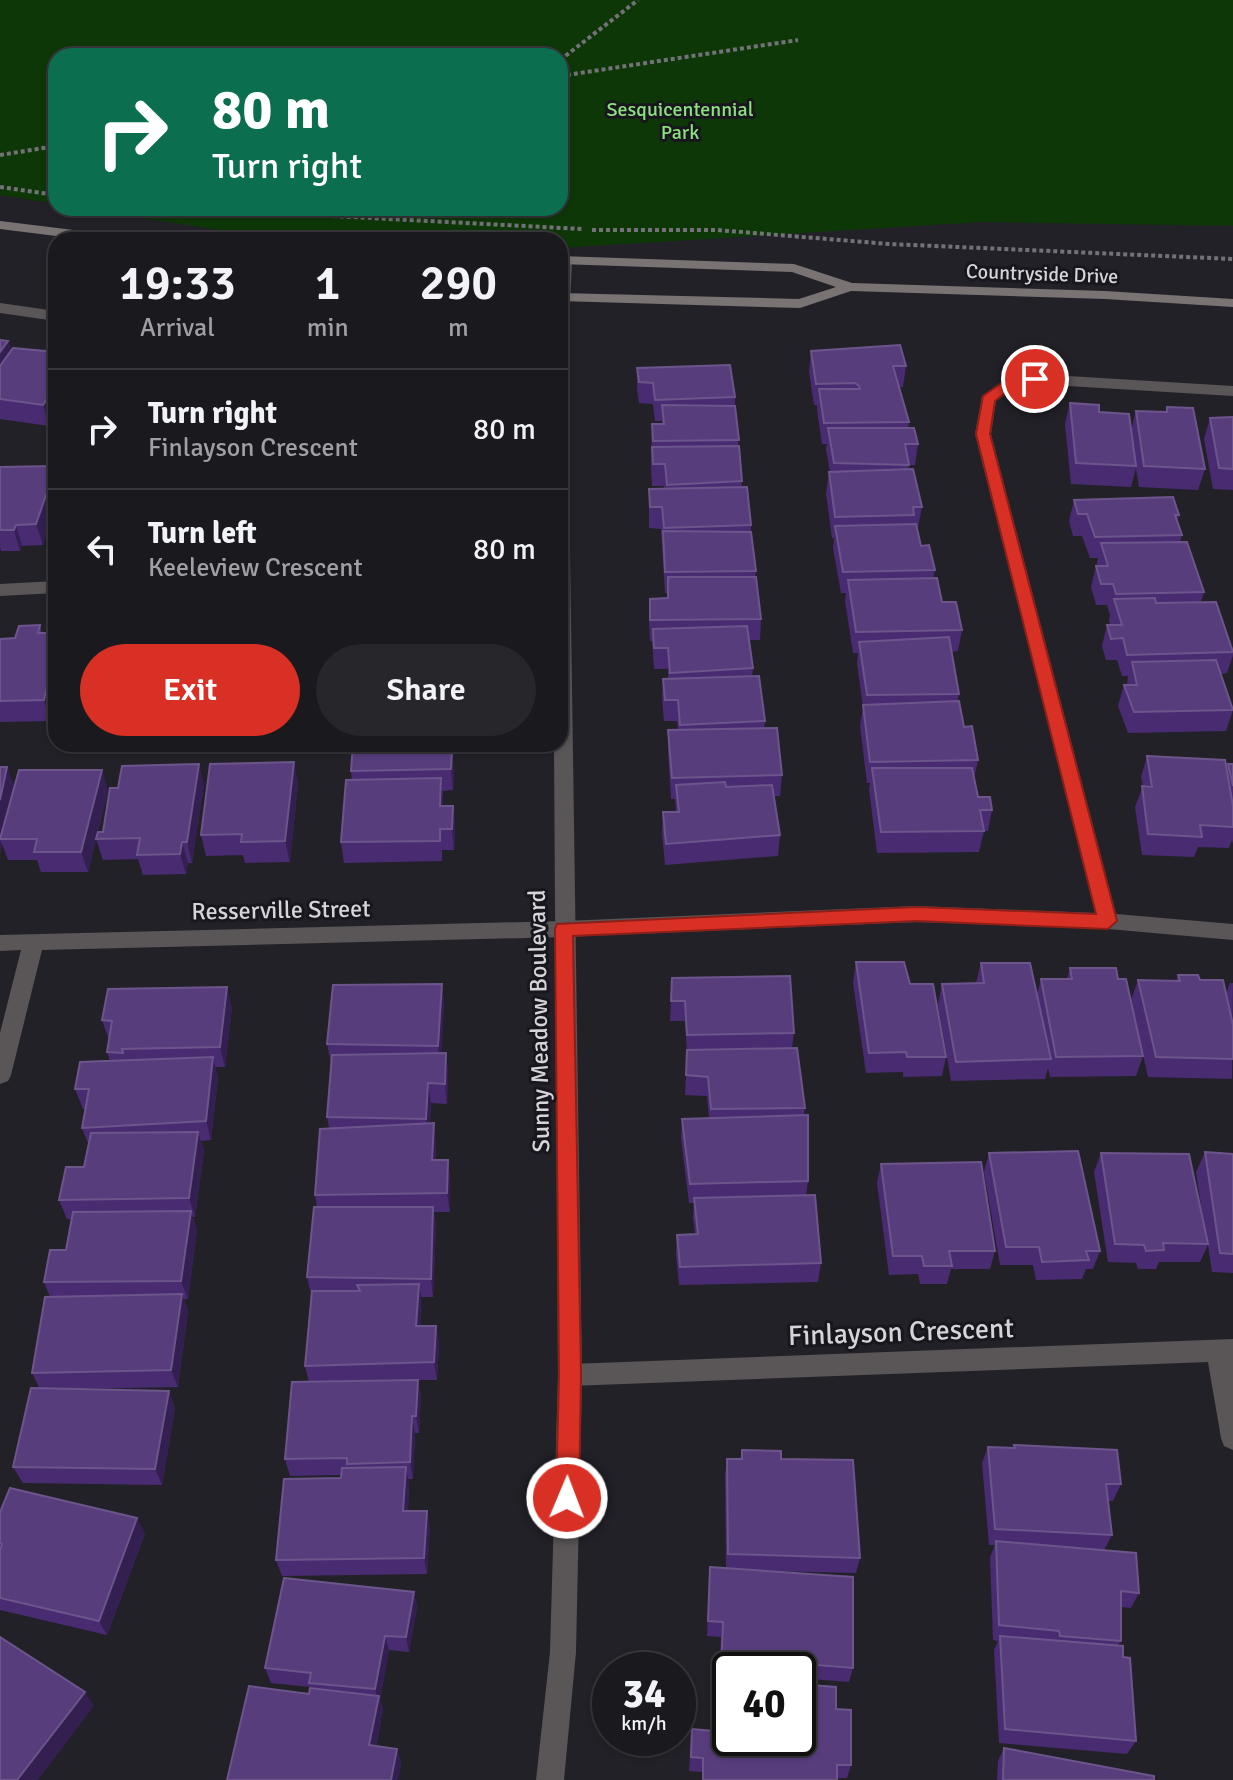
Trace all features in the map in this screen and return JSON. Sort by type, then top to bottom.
[{"type":"main road","points":[[0,225],[57,232]]},
{"type":"main road","name":"Countryside Drive","points":[[568,260],[794,268],[850,287],[1105,295],[1233,303]]},
{"type":"main road","name":"Countryside Drive","points":[[568,297],[800,304],[850,287]]},
{"type":"street","points":[[0,308],[48,315]]},
{"type":"street","points":[[1108,921],[983,434],[988,399],[1008,385],[1035,379],[1233,391]]},
{"type":"street","points":[[0,590],[48,587]]},
{"type":"street","name":"Sunny Meadow Boulevard","points":[[550,1780],[563,1652],[570,1375],[563,752]]},
{"type":"street","points":[[564,929],[917,914],[1108,921],[1233,932]]},
{"type":"street","name":"Resserville Street","points":[[0,943],[564,929]]},
{"type":"street","points":[[0,1075],[34,941]]},
{"type":"street","points":[[1226,1350],[1233,1438]]},
{"type":"street","name":"Finlayson Crescent","points":[[570,1375],[1226,1350]]},
{"type":"path","points":[[568,54],[638,0]]},
{"type":"path","points":[[568,75],[798,40]]},
{"type":"path","points":[[0,155],[48,147]]},
{"type":"path","points":[[0,187],[48,194]]},
{"type":"green space","name":"Sesquicentennial Park","points":[[0,0],[1233,0],[1233,226],[982,222],[568,248],[568,232],[231,232],[130,216],[568,216],[568,48],[48,48],[48,203],[0,195]]},
{"type":"building","points":[[0,340],[8,341],[0,352]]},
{"type":"building","points":[[900,345],[906,366],[893,366],[909,422],[824,423],[819,389],[860,389],[855,383],[816,384],[811,351]]},
{"type":"building","points":[[13,348],[48,351],[48,397],[43,405],[0,399],[0,366]]},
{"type":"building","points":[[730,365],[735,397],[655,400],[653,383],[639,382],[637,368]]},
{"type":"building","points":[[1070,403],[1099,405],[1099,412],[1129,414],[1136,466],[1076,463]]},
{"type":"building","points":[[662,405],[735,406],[739,440],[653,441],[652,424],[664,424]]},
{"type":"building","points":[[1167,407],[1193,408],[1205,469],[1144,466],[1136,411],[1167,412]]},
{"type":"building","points":[[1233,417],[1233,469],[1219,468],[1210,418]]},
{"type":"building","points":[[828,428],[914,428],[918,444],[905,444],[909,465],[834,463]]},
{"type":"building","points":[[739,446],[742,481],[667,485],[665,464],[653,464],[652,447]]},
{"type":"building","points":[[48,466],[48,495],[36,524],[0,530],[0,467]]},
{"type":"building","points":[[913,469],[922,507],[913,507],[914,515],[835,517],[829,472]]},
{"type":"building","points":[[747,487],[751,525],[664,528],[662,507],[650,507],[649,489]]},
{"type":"building","points":[[1173,497],[1182,535],[1095,537],[1087,514],[1078,514],[1074,500]]},
{"type":"building","points":[[916,524],[921,546],[929,545],[935,570],[843,572],[835,526]]},
{"type":"building","points":[[663,531],[751,532],[756,571],[665,572]]},
{"type":"building","points":[[1187,542],[1204,592],[1116,594],[1113,584],[1101,584],[1096,566],[1108,566],[1101,543]]},
{"type":"building","points":[[668,577],[756,577],[761,619],[650,620],[650,599],[668,598]]},
{"type":"building","points":[[937,578],[942,602],[956,602],[962,630],[856,632],[848,580]]},
{"type":"building","points":[[1155,598],[1156,603],[1216,602],[1233,652],[1127,655],[1123,638],[1111,639],[1107,625],[1122,625],[1114,599]]},
{"type":"building","points":[[40,625],[38,633],[48,633],[48,682],[44,700],[0,701],[0,639],[15,638],[19,626]]},
{"type":"building","points":[[747,626],[753,668],[670,673],[668,648],[654,648],[653,629]]},
{"type":"building","points":[[949,637],[959,694],[867,695],[859,642]]},
{"type":"building","points":[[1216,660],[1233,710],[1134,712],[1124,685],[1137,685],[1132,662]]},
{"type":"building","points":[[759,676],[765,721],[680,725],[678,700],[665,700],[663,679]]},
{"type":"building","points":[[959,701],[964,727],[972,726],[978,760],[870,762],[863,705]]},
{"type":"building","points":[[777,728],[782,775],[672,778],[668,730]]},
{"type":"building","points":[[352,752],[452,752],[451,769],[351,771]]},
{"type":"building","points":[[1147,756],[1225,760],[1233,806],[1233,827],[1200,825],[1202,837],[1148,834],[1142,786],[1152,787]]},
{"type":"building","points":[[294,762],[285,841],[241,842],[242,834],[201,835],[210,764]]},
{"type":"building","points":[[199,764],[187,842],[182,842],[180,854],[137,855],[140,838],[96,839],[98,832],[103,832],[110,788],[118,788],[122,766]]},
{"type":"building","points":[[1228,764],[1233,764],[1233,786]]},
{"type":"building","points":[[0,767],[7,767],[0,800]]},
{"type":"building","points":[[872,768],[972,768],[978,797],[990,797],[992,810],[980,810],[984,831],[881,832]]},
{"type":"building","points":[[19,770],[102,770],[81,852],[34,852],[37,839],[0,839]]},
{"type":"building","points":[[441,778],[440,806],[453,806],[452,829],[440,829],[440,841],[341,842],[346,780]]},
{"type":"building","points":[[725,782],[726,787],[772,785],[780,835],[666,844],[663,812],[679,812],[676,785]]},
{"type":"building","points":[[856,962],[904,962],[910,984],[933,984],[946,1057],[907,1057],[906,1052],[869,1053]]},
{"type":"building","points":[[981,963],[1030,963],[1051,1059],[956,1062],[942,984],[984,983]]},
{"type":"building","points":[[1070,968],[1116,968],[1118,979],[1126,979],[1143,1056],[1056,1057],[1041,979],[1072,979]]},
{"type":"building","points":[[1178,975],[1198,975],[1200,980],[1223,980],[1233,1025],[1233,1059],[1156,1057],[1138,980],[1180,981]]},
{"type":"building","points":[[790,976],[794,1033],[687,1035],[685,1001],[671,1001],[672,978]]},
{"type":"building","points":[[442,984],[438,1046],[327,1044],[333,985]]},
{"type":"building","points":[[227,987],[220,1047],[107,1052],[112,1021],[102,1020],[108,989]]},
{"type":"building","points":[[797,1048],[805,1108],[711,1109],[708,1077],[686,1075],[687,1050]]},
{"type":"building","points":[[446,1053],[445,1084],[428,1083],[426,1119],[327,1117],[332,1055]]},
{"type":"building","points":[[213,1057],[206,1121],[82,1128],[89,1089],[75,1089],[80,1062]]},
{"type":"building","points":[[808,1115],[808,1181],[690,1184],[682,1119]]},
{"type":"building","points":[[434,1123],[432,1160],[448,1160],[447,1193],[315,1195],[320,1129]]},
{"type":"building","points":[[198,1132],[189,1198],[59,1200],[66,1167],[84,1167],[91,1133]]},
{"type":"building","points":[[1078,1151],[1100,1251],[1086,1251],[1089,1260],[1042,1262],[1039,1247],[1006,1247],[989,1153]]},
{"type":"building","points":[[1205,1152],[1233,1154],[1233,1254],[1220,1253]]},
{"type":"building","points":[[1101,1153],[1189,1154],[1208,1244],[1163,1243],[1164,1250],[1146,1251],[1144,1245],[1115,1244]]},
{"type":"building","points":[[981,1162],[995,1251],[949,1251],[952,1266],[924,1266],[922,1256],[893,1256],[881,1164]]},
{"type":"building","points":[[815,1195],[821,1263],[680,1267],[677,1235],[698,1234],[694,1198]]},
{"type":"building","points":[[314,1207],[433,1207],[431,1279],[307,1277]]},
{"type":"building","points":[[191,1211],[181,1281],[44,1282],[50,1250],[66,1250],[73,1212]]},
{"type":"building","points":[[419,1284],[416,1326],[436,1326],[434,1362],[305,1366],[312,1291],[360,1291],[357,1285]]},
{"type":"building","points":[[182,1294],[171,1370],[32,1373],[45,1297]]},
{"type":"building","points":[[418,1380],[416,1416],[412,1416],[410,1462],[347,1464],[347,1458],[285,1459],[292,1382]]},
{"type":"building","points":[[31,1388],[169,1391],[155,1469],[13,1467]]},
{"type":"building","points":[[1014,1445],[1117,1450],[1121,1484],[1106,1484],[1112,1535],[995,1529],[988,1447],[1015,1448]]},
{"type":"building","points":[[742,1450],[781,1451],[781,1459],[853,1460],[860,1558],[728,1554],[727,1459],[742,1459]]},
{"type":"building","points":[[406,1467],[403,1511],[427,1511],[424,1558],[276,1560],[284,1479],[341,1478],[342,1468]]},
{"type":"building","points":[[10,1488],[137,1518],[99,1621],[0,1598],[0,1512]]},
{"type":"building","points":[[996,1541],[1136,1553],[1139,1593],[1121,1591],[1121,1641],[1060,1636],[1059,1631],[999,1625]]},
{"type":"building","points":[[710,1567],[853,1577],[853,1668],[816,1665],[816,1652],[722,1652],[723,1622],[708,1621]]},
{"type":"building","points":[[284,1578],[414,1592],[406,1637],[385,1636],[375,1689],[309,1683],[311,1673],[265,1668]]},
{"type":"building","points":[[1000,1636],[1123,1646],[1123,1657],[1130,1658],[1136,1741],[1005,1729]]},
{"type":"building","points":[[0,1637],[85,1692],[17,1780],[0,1780]]},
{"type":"building","points":[[816,1685],[836,1687],[836,1709],[851,1710],[851,1765],[837,1765],[837,1780],[703,1780],[703,1758],[691,1757],[696,1756],[696,1729],[712,1731],[712,1756],[816,1756]]},
{"type":"building","points":[[249,1686],[309,1694],[310,1688],[379,1696],[369,1745],[397,1749],[391,1780],[227,1780]]},
{"type":"building","points":[[1004,1748],[1154,1776],[1154,1780],[1003,1780]]},
{"type":"route","points":[[567,1498],[570,1375],[564,929],[917,914],[1108,921],[983,434],[988,399],[1008,385],[1035,379]]}]
